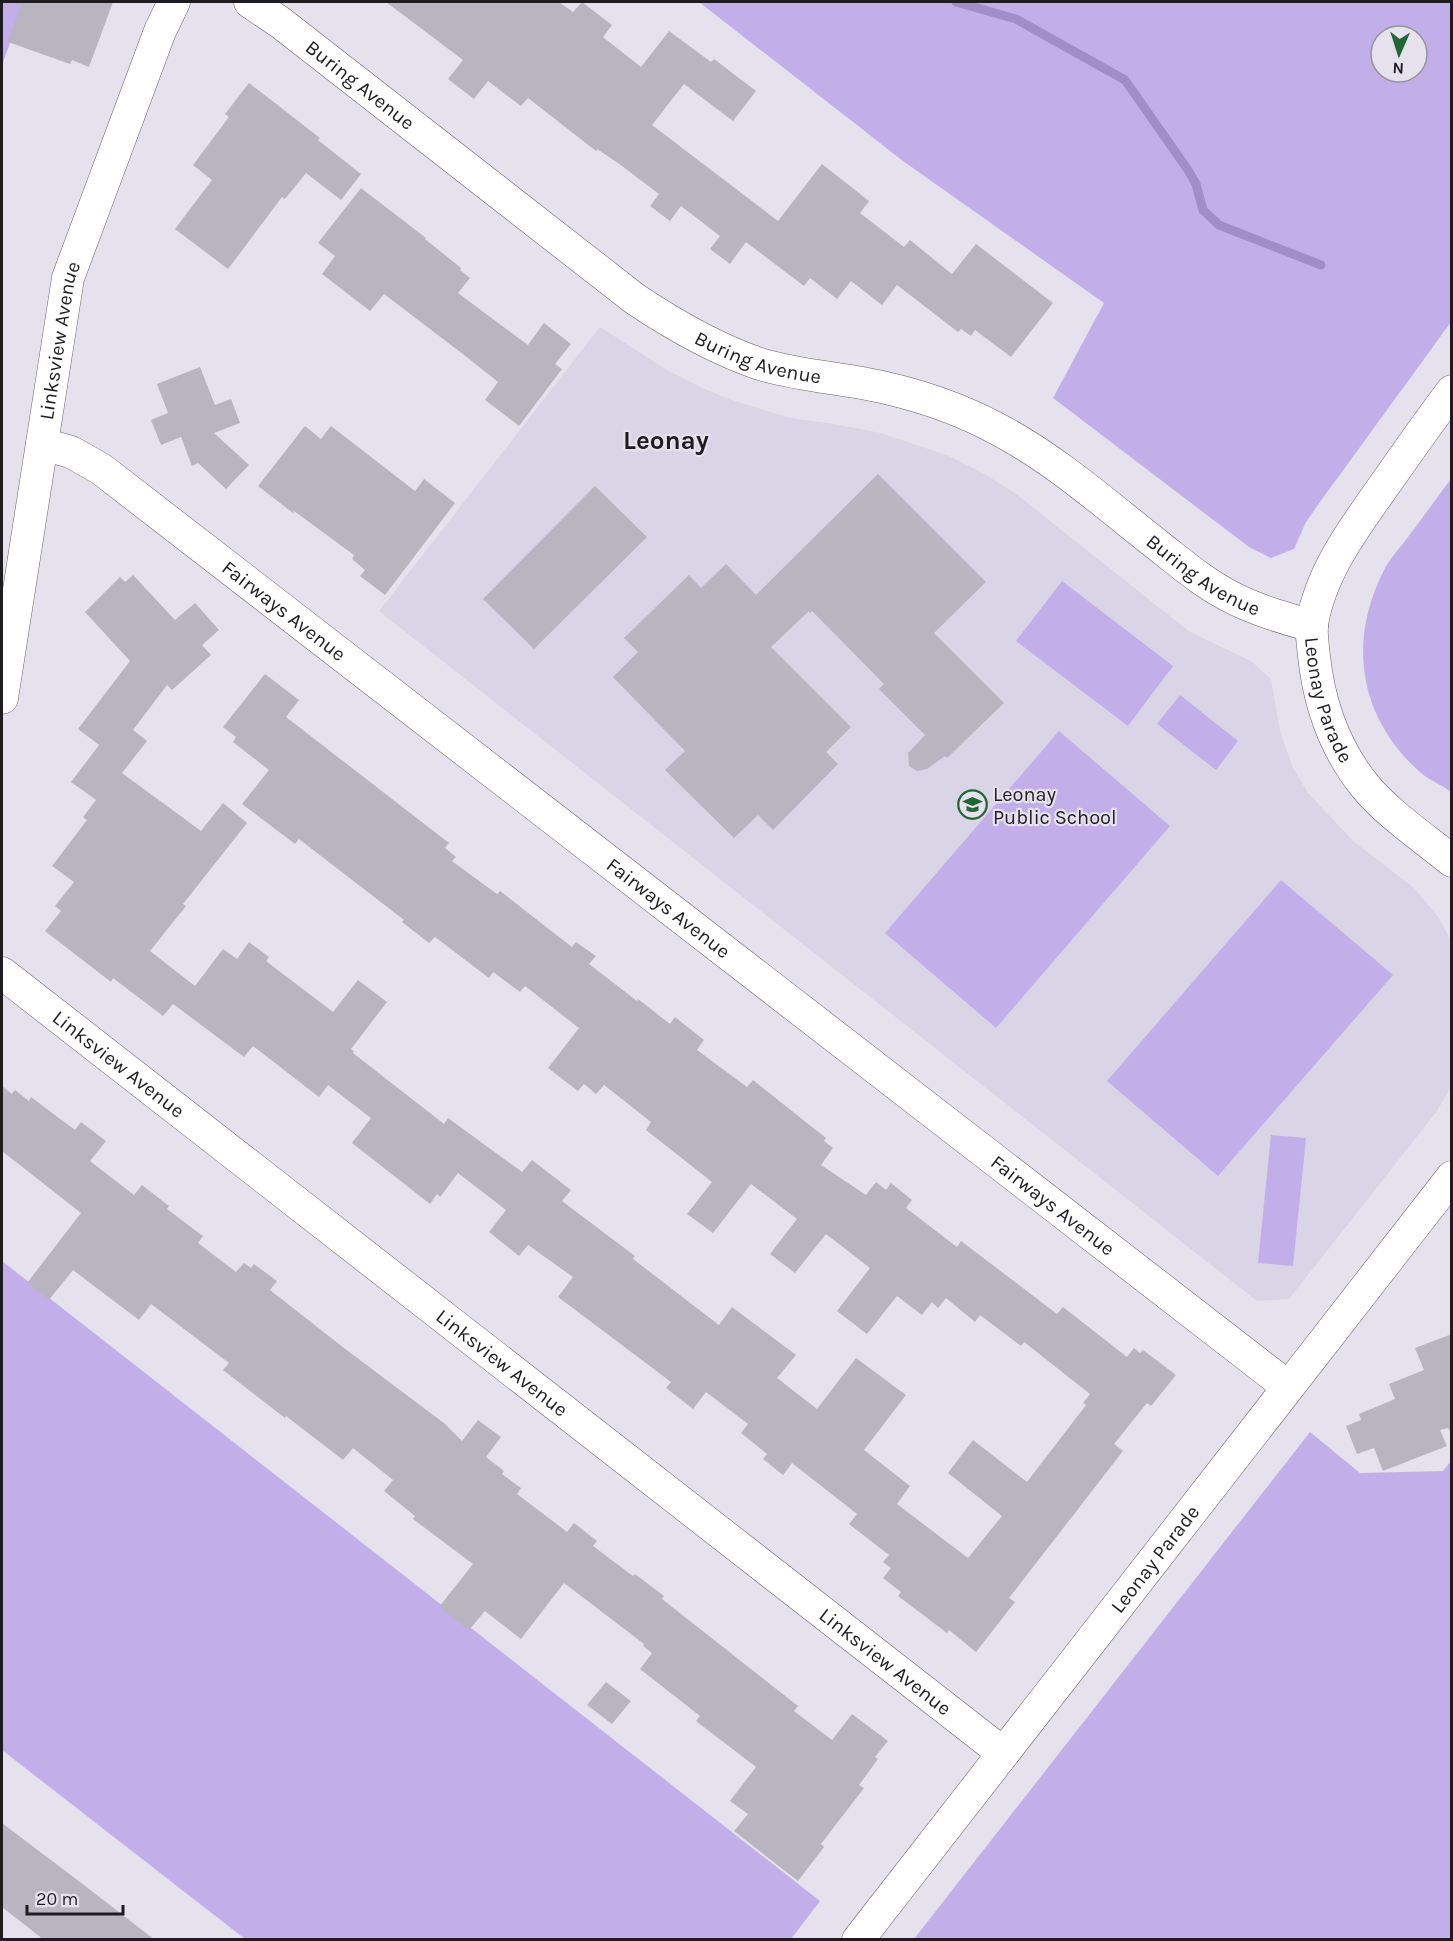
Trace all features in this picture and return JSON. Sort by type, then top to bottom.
[{"type":"street","name":"Linksview Avenue","points":[[2,698],[68,278],[165,16],[174,2]]},
{"type":"street","name":"Buring Avenue","points":[[250,2],[281,23],[635,299],[672,323],[713,345],[760,364],[914,395],[965,413],[1003,431],[1043,456],[1212,586],[1253,607],[1312,626]]},
{"type":"street","name":"Leonay Parade","points":[[1452,391],[1355,526],[1320,594],[1312,626],[1315,667],[1324,710],[1352,767],[1374,796],[1452,861]]},
{"type":"street","name":"Fairways Avenue","points":[[42,444],[71,452],[101,469],[1287,1386]]},
{"type":"street","name":"Linksview Avenue","points":[[2,973],[1003,1753]]},
{"type":"street","name":"Leonay Parade","points":[[858,1940],[1287,1386],[1452,1177]]},
{"type":"shaded area","points":[[2,2],[25,2],[2,65]]},
{"type":"shaded area","points":[[699,2],[1451,2],[1451,322],[1306,522],[1294,549],[1271,558],[1249,547],[1053,398],[1104,303],[903,161]]},
{"type":"shaded area","name":"Leonay Public School","points":[[600,327],[667,370],[702,388],[735,401],[790,418],[881,433],[949,456],[983,473],[1016,494],[1190,632],[1251,661],[1271,679],[1280,731],[1293,768],[1308,793],[1353,841],[1414,888],[1439,918],[1451,941],[1451,1087],[1437,1111],[1289,1299],[1257,1301],[379,611]]},
{"type":"shaded area","points":[[1451,479],[1451,792],[1421,773],[1400,752],[1384,729],[1372,704],[1365,678],[1363,652],[1365,624],[1372,597],[1384,570]]},
{"type":"shaded area","points":[[1062,581],[1173,666],[1128,726],[1016,641]]},
{"type":"shaded area","points":[[1180,695],[1238,741],[1216,770],[1157,724]]},
{"type":"shaded area","points":[[1059,731],[1170,826],[996,1028],[885,933]]},
{"type":"shaded area","points":[[1281,880],[1393,975],[1218,1176],[1107,1081]]},
{"type":"shaded area","points":[[1271,1135],[1306,1138],[1293,1266],[1258,1263]]},
{"type":"shaded area","points":[[2,1261],[820,1901],[791,1939],[245,1939],[2,1750]]},
{"type":"shaded area","points":[[1310,1432],[1360,1473],[1443,1471],[1451,1461],[1451,1939],[914,1939]]},
{"type":"building","points":[[22,2],[113,2],[89,67],[72,60],[70,64],[8,42]]},
{"type":"building","points":[[386,2],[559,2],[573,12],[582,2],[612,25],[603,37],[641,67],[669,31],[711,62],[714,59],[756,91],[733,121],[684,84],[652,125],[778,221],[822,164],[869,201],[860,213],[904,247],[910,240],[952,274],[976,244],[1053,303],[1011,357],[975,330],[971,336],[961,329],[958,332],[897,285],[882,305],[851,281],[837,299],[810,278],[804,286],[746,242],[730,264],[710,249],[720,236],[681,206],[670,221],[650,206],[659,194],[618,163],[597,149],[596,151],[528,98],[521,106],[488,81],[474,99],[448,79],[463,60]]},
{"type":"building","points":[[249,83],[320,138],[318,140],[361,174],[341,200],[306,173],[285,199],[282,197],[228,269],[175,229],[212,180],[193,165],[229,117],[225,114]]},
{"type":"building","points":[[361,188],[461,268],[460,270],[470,278],[458,293],[528,345],[544,323],[571,344],[555,364],[562,369],[519,426],[485,400],[498,382],[468,358],[384,294],[370,311],[322,274],[335,256],[318,243]]},
{"type":"building","points":[[200,367],[215,405],[231,399],[240,423],[214,433],[249,465],[226,489],[198,463],[192,466],[181,437],[161,445],[151,420],[168,413],[157,384]]},
{"type":"building","points":[[305,426],[321,439],[331,426],[415,491],[424,479],[455,503],[385,595],[360,576],[365,570],[352,559],[354,555],[258,486]]},
{"type":"building","points":[[878,474],[986,582],[934,633],[1004,703],[947,758],[945,756],[927,769],[917,771],[909,766],[908,753],[925,735],[879,689],[884,684],[812,611],[810,613],[809,611],[771,647],[851,727],[826,752],[838,764],[773,830],[758,815],[734,838],[665,770],[685,751],[613,677],[638,652],[624,638],[689,575],[701,588],[726,564],[756,595]]},
{"type":"building","points":[[595,486],[647,537],[534,649],[483,599]]},
{"type":"building","points":[[133,575],[175,620],[195,603],[219,630],[202,645],[211,655],[172,690],[167,685],[133,730],[147,741],[122,773],[201,831],[223,803],[247,823],[183,904],[186,906],[150,951],[195,986],[223,949],[237,959],[249,942],[269,957],[266,961],[333,1012],[358,980],[387,1002],[351,1049],[353,1053],[444,1124],[448,1118],[522,1172],[532,1160],[571,1190],[562,1201],[635,1256],[633,1259],[719,1325],[732,1307],[796,1355],[777,1378],[817,1409],[856,1358],[906,1395],[864,1450],[910,1486],[897,1504],[968,1558],[1002,1516],[948,1473],[973,1440],[1027,1482],[1086,1405],[1083,1403],[1090,1394],[1024,1342],[1021,1346],[980,1315],[975,1322],[946,1298],[938,1308],[932,1302],[922,1315],[897,1296],[867,1334],[837,1311],[870,1268],[826,1234],[795,1273],[770,1254],[797,1219],[751,1184],[713,1233],[687,1214],[712,1182],[646,1130],[651,1122],[604,1085],[596,1094],[584,1084],[578,1091],[548,1068],[579,1028],[525,986],[520,992],[493,972],[489,978],[435,937],[429,943],[402,922],[404,920],[299,839],[295,844],[242,804],[269,770],[233,742],[236,737],[223,727],[265,674],[299,700],[286,717],[449,843],[445,848],[456,857],[452,861],[497,894],[500,891],[572,947],[576,942],[596,956],[589,964],[670,1024],[675,1017],[704,1040],[697,1050],[747,1087],[753,1080],[826,1138],[824,1141],[833,1148],[821,1165],[866,1195],[876,1182],[886,1190],[891,1183],[912,1200],[906,1208],[957,1247],[961,1241],[1057,1314],[1063,1307],[1127,1357],[1134,1348],[1140,1353],[1143,1350],[1176,1375],[1151,1406],[1147,1403],[1114,1444],[1123,1451],[1009,1598],[1015,1602],[976,1652],[949,1630],[947,1633],[898,1596],[901,1592],[883,1578],[891,1568],[883,1562],[889,1555],[849,1524],[857,1514],[792,1463],[783,1475],[763,1459],[767,1454],[741,1433],[748,1424],[706,1392],[693,1409],[666,1388],[671,1382],[558,1297],[573,1277],[528,1245],[519,1256],[489,1232],[506,1210],[458,1173],[440,1197],[437,1194],[430,1204],[352,1143],[371,1118],[328,1085],[319,1097],[253,1046],[244,1057],[173,1004],[163,1016],[113,978],[111,982],[45,931],[61,911],[55,906],[74,882],[52,866],[87,820],[83,817],[96,800],[71,782],[99,745],[78,729],[130,661],[85,612],[120,577],[125,582]]},
{"type":"building","points":[[2,1086],[12,1094],[15,1090],[29,1101],[31,1097],[75,1130],[81,1122],[106,1141],[90,1161],[134,1195],[142,1185],[169,1206],[167,1209],[203,1236],[198,1243],[236,1272],[244,1263],[251,1268],[254,1264],[277,1281],[270,1290],[445,1424],[462,1441],[478,1420],[501,1437],[486,1457],[504,1471],[502,1474],[521,1488],[517,1494],[567,1532],[574,1523],[597,1541],[593,1546],[664,1596],[662,1599],[798,1706],[794,1711],[832,1740],[852,1714],[888,1741],[875,1757],[878,1759],[859,1785],[864,1788],[821,1844],[824,1847],[798,1881],[734,1831],[748,1814],[730,1801],[756,1767],[696,1721],[700,1716],[640,1669],[652,1653],[643,1646],[644,1644],[564,1583],[521,1639],[485,1611],[469,1630],[439,1607],[473,1564],[413,1519],[415,1516],[384,1491],[393,1480],[353,1448],[343,1460],[223,1370],[229,1363],[151,1304],[139,1320],[73,1270],[49,1300],[27,1283],[81,1213],[2,1151]]},
{"type":"building","points":[[1452,1334],[1452,1434],[1448,1428],[1440,1430],[1447,1446],[1383,1471],[1374,1448],[1357,1454],[1346,1426],[1361,1420],[1359,1414],[1395,1399],[1389,1384],[1424,1370],[1415,1348]]},
{"type":"building","points":[[606,1682],[631,1701],[612,1724],[587,1705]]},
{"type":"building","points":[[2,1823],[155,1940],[44,1940],[2,1907]]},
{"type":"waterway","points":[[956,2],[1016,19],[1125,80],[1188,170],[1196,184],[1203,210],[1219,225],[1321,265]]},
{"type":"place","name":"Leonay Public School","points":[[972,805]]},
{"type":"district","name":"Leonay","points":[[666,440]]}]
